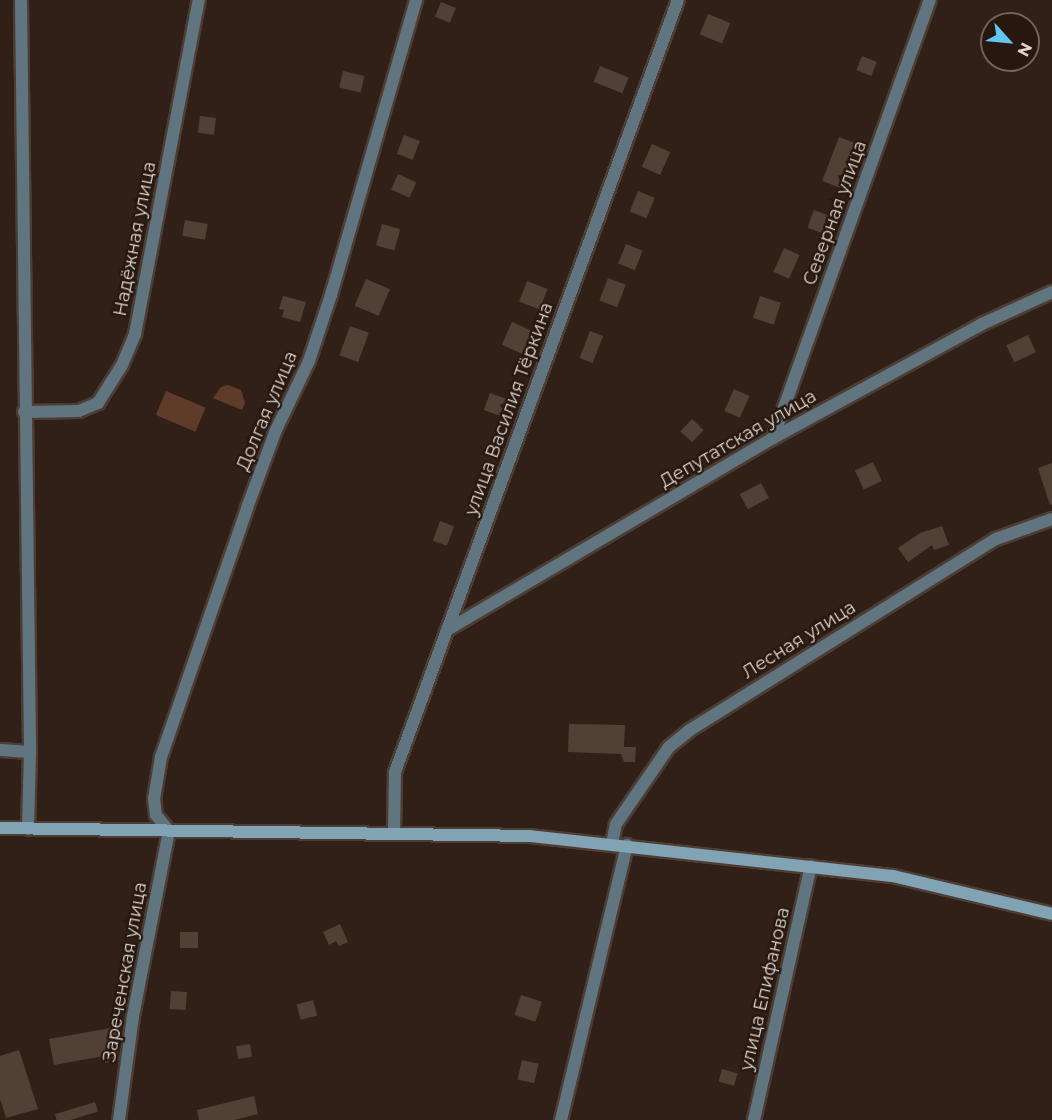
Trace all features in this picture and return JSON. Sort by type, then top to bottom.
[{"type":"street","points":[[21,0],[24,412],[30,752],[28,829]]},
{"type":"street","name":"Надёжная улица","points":[[24,412],[79,411],[98,403],[122,365],[135,334],[199,0]]},
{"type":"street","name":"Долгая улица","points":[[169,831],[156,815],[154,800],[161,757],[276,430],[309,361],[331,295],[416,0]]},
{"type":"street","name":"улица Василия Тёркина","points":[[394,834],[395,772],[678,0]]},
{"type":"street","name":"Северная улица","points":[[773,438],[930,0]]},
{"type":"street","name":"Депутатская улица","points":[[447,630],[773,438],[982,324],[1052,292]]},
{"type":"street","name":"Лесная улица","points":[[612,844],[616,824],[669,747],[690,730],[996,539],[1052,519]]},
{"type":"street","points":[[0,750],[30,752]]},
{"type":"street","points":[[0,828],[530,836],[893,876],[1052,914]]},
{"type":"street","name":"Зареченская улица","points":[[117,1118],[133,1017],[169,831]]},
{"type":"street","points":[[561,1120],[627,845]]},
{"type":"street","name":"улица Епифанова","points":[[754,1120],[811,866]]},
{"type":"shaded area","points":[[228,385],[241,390],[245,403],[242,410],[213,398],[221,387]]},
{"type":"shaded area","points":[[166,391],[206,408],[195,432],[156,415]]},
{"type":"building","points":[[441,2],[456,8],[450,23],[435,17]]},
{"type":"building","points":[[708,14],[730,23],[722,43],[700,34]]},
{"type":"building","points":[[862,56],[877,62],[871,76],[856,70]]},
{"type":"building","points":[[600,66],[629,78],[622,93],[594,82]]},
{"type":"building","points":[[343,71],[364,76],[361,93],[339,88]]},
{"type":"building","points":[[200,116],[216,118],[214,135],[198,133]]},
{"type":"building","points":[[404,135],[420,141],[413,160],[397,154]]},
{"type":"building","points":[[839,137],[857,144],[840,188],[822,181]]},
{"type":"building","points":[[652,144],[670,152],[660,175],[642,167]]},
{"type":"building","points":[[398,174],[416,182],[409,198],[391,190]]},
{"type":"building","points":[[638,191],[655,198],[646,218],[630,211]]},
{"type":"building","points":[[814,210],[828,215],[822,233],[808,228]]},
{"type":"building","points":[[185,220],[208,224],[205,240],[182,236]]},
{"type":"building","points":[[382,224],[400,229],[394,250],[376,245]]},
{"type":"building","points":[[626,244],[643,251],[635,270],[618,263]]},
{"type":"building","points":[[784,248],[800,255],[789,279],[773,272]]},
{"type":"building","points":[[608,278],[626,285],[617,307],[599,300]]},
{"type":"building","points":[[366,279],[390,289],[379,316],[355,306]]},
{"type":"building","points":[[527,281],[548,289],[540,309],[519,302]]},
{"type":"building","points":[[283,296],[306,302],[300,322],[282,317],[284,310],[279,309]]},
{"type":"building","points":[[760,296],[781,303],[774,325],[753,318]]},
{"type":"building","points":[[512,322],[532,331],[522,354],[502,345]]},
{"type":"building","points":[[350,326],[369,333],[358,362],[339,355]]},
{"type":"building","points":[[590,331],[603,336],[593,363],[580,358]]},
{"type":"building","points":[[1028,335],[1036,352],[1014,362],[1006,345]]},
{"type":"building","points":[[734,389],[750,396],[740,418],[724,411]]},
{"type":"building","points":[[490,393],[509,400],[503,417],[484,410]]},
{"type":"building","points":[[692,419],[704,430],[692,442],[680,431]]},
{"type":"building","points":[[873,462],[882,481],[864,489],[855,470]]},
{"type":"building","points":[[1052,463],[1052,504],[1050,505],[1038,468]]},
{"type":"building","points":[[761,483],[769,498],[748,509],[740,494]]},
{"type":"building","points":[[440,521],[454,526],[447,546],[433,541]]},
{"type":"building","points":[[942,526],[949,545],[934,550],[932,545],[908,562],[898,548],[920,533]]},
{"type":"building","points":[[569,724],[625,725],[624,747],[636,747],[635,762],[624,762],[621,754],[568,752]]},
{"type":"building","points":[[340,924],[348,942],[339,946],[336,941],[329,945],[323,932]]},
{"type":"building","points":[[180,932],[198,932],[198,948],[180,948]]},
{"type":"building","points":[[171,991],[187,992],[186,1010],[170,1009]]},
{"type":"building","points":[[521,995],[542,1002],[535,1022],[515,1015]]},
{"type":"building","points":[[313,1000],[317,1015],[301,1020],[297,1004]]},
{"type":"building","points":[[116,1027],[119,1060],[105,1063],[104,1056],[54,1065],[49,1039]]},
{"type":"building","points":[[250,1044],[252,1057],[238,1059],[236,1046]]},
{"type":"building","points":[[19,1050],[38,1109],[6,1118],[0,1099],[0,1056]]},
{"type":"building","points":[[522,1060],[539,1064],[534,1083],[518,1079]]},
{"type":"building","points":[[722,1069],[737,1073],[734,1086],[719,1082]]},
{"type":"building","points":[[254,1096],[258,1114],[234,1120],[199,1120],[197,1110]]},
{"type":"building","points":[[95,1102],[98,1112],[70,1120],[57,1120],[55,1114]]}]
